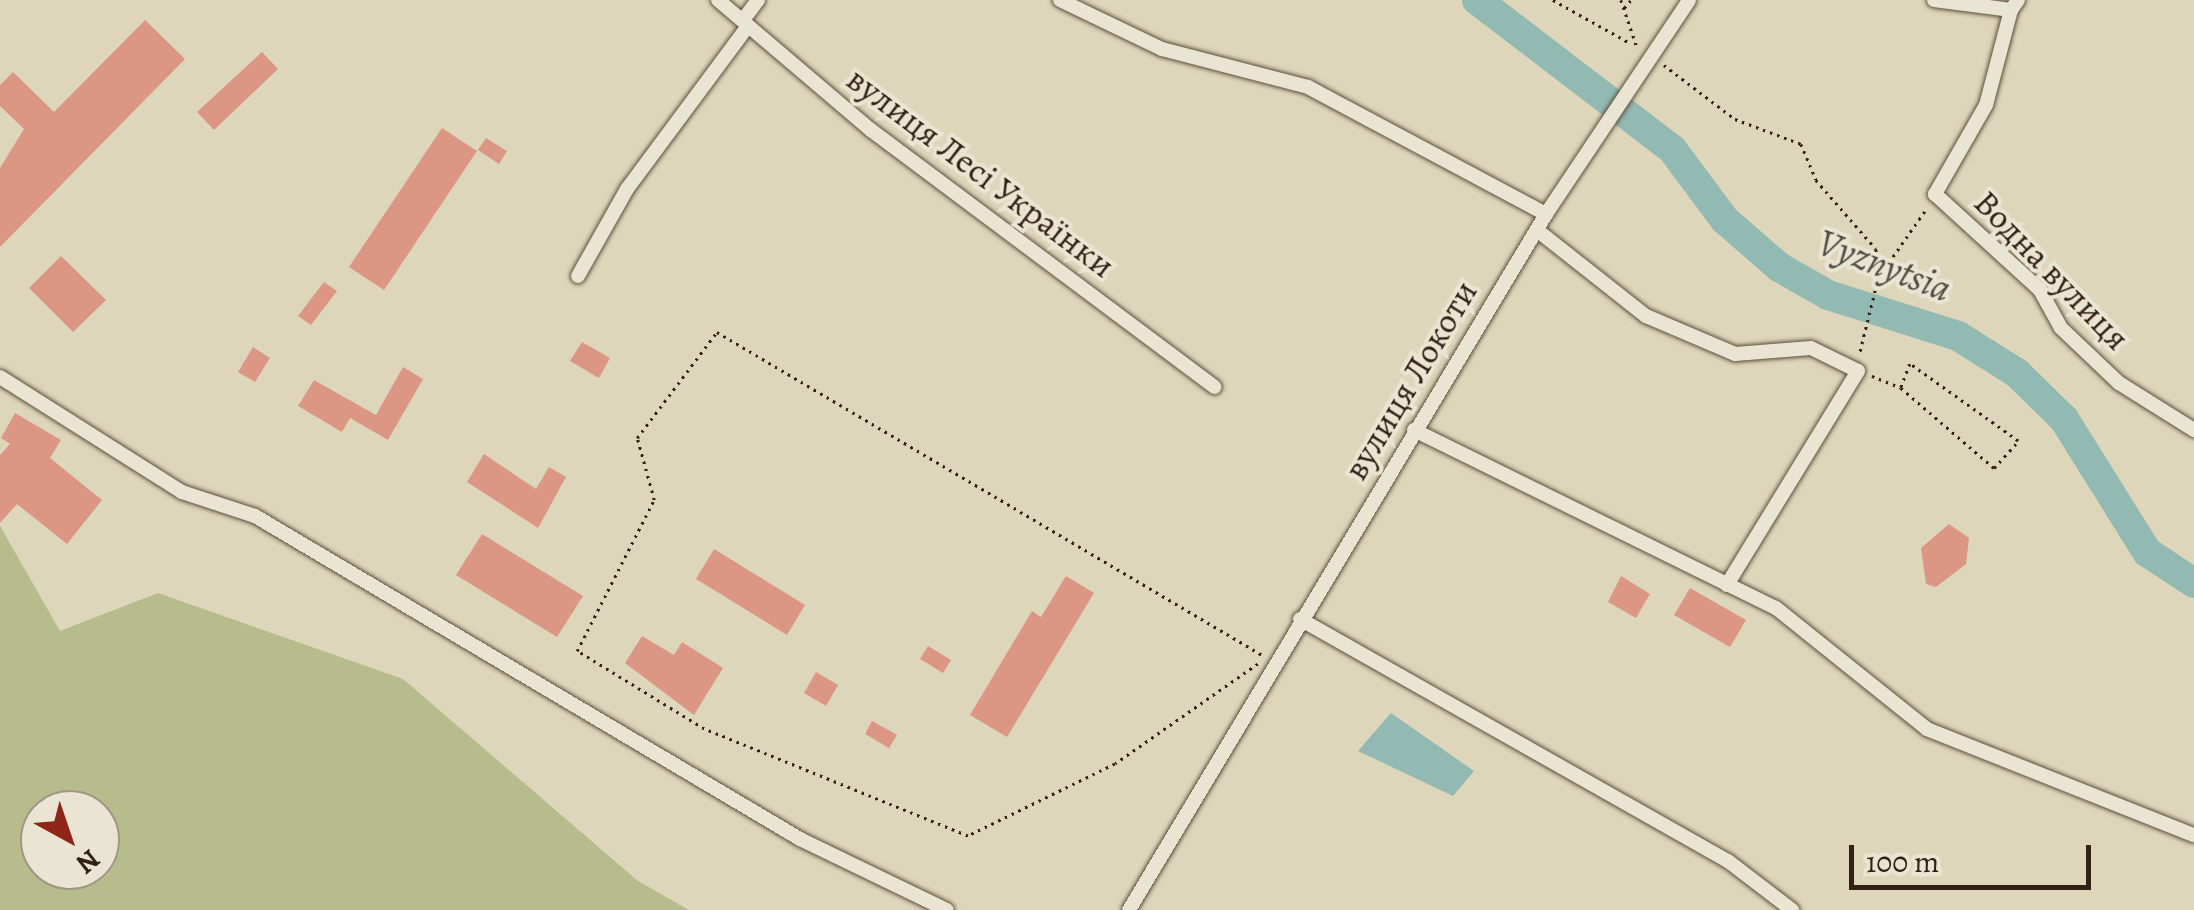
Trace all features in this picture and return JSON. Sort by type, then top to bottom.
[{"type":"street","name":"вулиця Лесі Українки","points":[[718,0],[871,130],[1215,387]]},
{"type":"street","points":[[578,276],[627,188],[758,0]]},
{"type":"street","points":[[1060,0],[1162,49],[1308,87],[1546,214]]},
{"type":"street","name":"вулиця Локоти","points":[[1129,910],[1271,660],[1300,619],[1536,230],[1644,57],[1690,0]]},
{"type":"street","points":[[1934,0],[2014,5]]},
{"type":"street","name":"Водна вулиця","points":[[2014,5],[1986,105],[1935,194],[2040,290],[2060,328],[2119,383],[2194,430]]},
{"type":"street","points":[[1536,230],[1646,316],[1735,354],[1810,348],[1858,371],[1727,585]]},
{"type":"street","points":[[0,376],[182,492],[255,516],[800,838],[947,910]]},
{"type":"street","points":[[1414,430],[1776,608],[1927,729],[2194,835]]},
{"type":"street","points":[[1300,619],[1728,861],[1792,910]]},
{"type":"path","points":[[1553,0],[1631,44],[1735,119],[1801,144],[1816,180],[1876,249],[1880,276]]},
{"type":"path","points":[[1621,0],[1631,44]]},
{"type":"path","points":[[1623,9],[1631,0]]},
{"type":"path","points":[[1861,343],[1880,276],[1935,194]]},
{"type":"path","points":[[717,332],[1271,660],[1115,764],[968,836],[704,729],[577,651],[654,500],[637,438],[717,332]]},
{"type":"path","points":[[1910,364],[2018,441],[1994,468],[1901,388],[1910,364]]},
{"type":"green space","points":[[0,526],[60,631],[158,593],[403,679],[638,881],[689,910],[0,910]]},
{"type":"water","points":[[1391,713],[1474,771],[1453,796],[1358,751]]},
{"type":"building","points":[[145,20],[185,59],[0,247],[0,168],[24,129],[0,106],[0,85],[13,72],[54,112]]},
{"type":"building","points":[[262,52],[278,69],[214,130],[197,112]]},
{"type":"building","points":[[442,128],[477,151],[384,290],[349,267]]},
{"type":"building","points":[[486,138],[507,151],[499,164],[478,150]]},
{"type":"building","points":[[61,256],[106,300],[73,332],[29,288]]},
{"type":"building","points":[[324,282],[337,291],[311,325],[298,316]]},
{"type":"building","points":[[582,342],[610,358],[599,378],[570,361]]},
{"type":"building","points":[[253,347],[270,358],[255,382],[238,372]]},
{"type":"building","points":[[403,367],[423,379],[388,440],[350,418],[342,432],[298,406],[314,380],[376,415]]},
{"type":"building","points":[[15,413],[61,440],[50,458],[102,500],[67,544],[17,504],[0,523],[0,455],[10,444],[1,438]]},
{"type":"building","points":[[484,454],[536,489],[549,467],[566,477],[538,528],[467,482]]},
{"type":"building","points":[[1949,524],[1969,538],[1966,564],[1936,587],[1926,584],[1921,548]]},
{"type":"building","points":[[482,534],[583,596],[557,637],[456,575]]},
{"type":"building","points":[[714,549],[805,605],[787,635],[696,579]]},
{"type":"building","points":[[1066,576],[1094,593],[1007,737],[970,715],[1032,611],[1041,617]]},
{"type":"building","points":[[1621,576],[1650,594],[1636,618],[1608,602]]},
{"type":"building","points":[[1690,588],[1746,620],[1730,647],[1674,615]]},
{"type":"building","points":[[642,636],[674,655],[682,642],[723,668],[694,715],[625,663]]},
{"type":"building","points":[[928,646],[951,660],[943,673],[920,659]]},
{"type":"building","points":[[816,672],[838,685],[826,706],[804,693]]},
{"type":"building","points":[[872,721],[897,735],[889,748],[865,734]]},
{"type":"waterway","name":"Vyznytsia","points":[[1477,0],[1672,149],[1725,220],[1779,267],[1828,295],[1958,336],[2017,373],[2064,419],[2147,552],[2194,583]]}]
